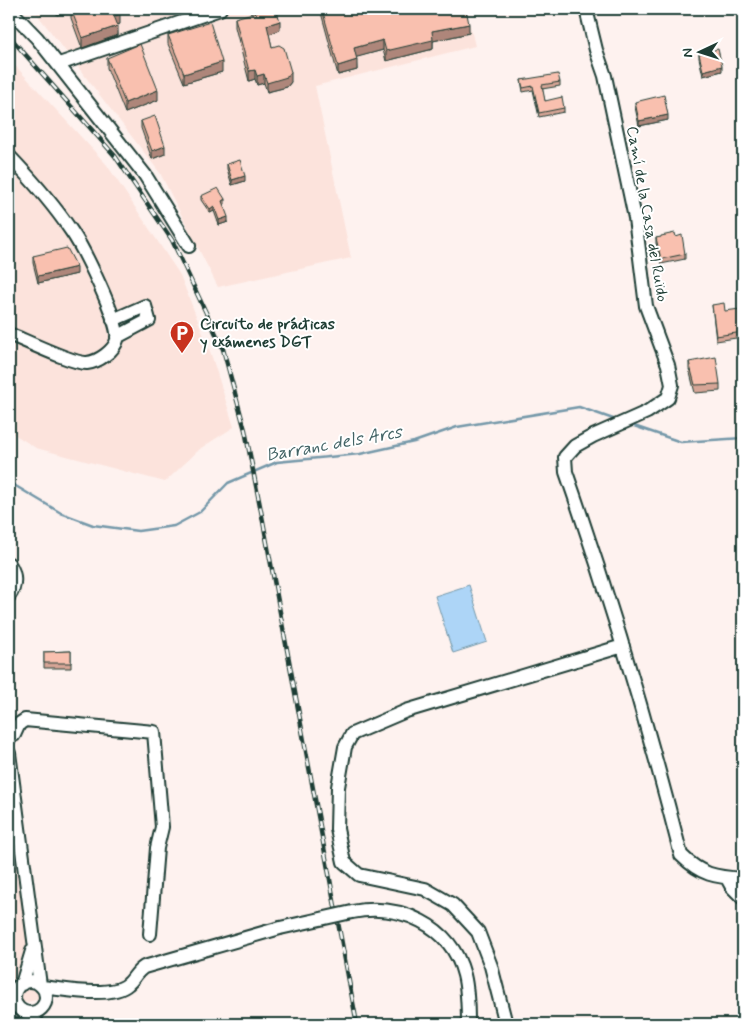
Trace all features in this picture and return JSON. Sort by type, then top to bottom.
[{"type":"street","points":[[9,9],[58,64],[145,174],[189,246]]},
{"type":"street","points":[[58,64],[220,9]]},
{"type":"street","name":"Camí de la Casa del Ruïdo","points":[[586,9],[596,50],[605,76],[633,209],[646,306],[668,365],[672,385],[668,398],[647,412],[575,446],[565,457],[566,472],[623,646]]},
{"type":"street","points":[[9,156],[73,232],[94,270],[113,320],[116,337],[110,352],[87,363],[74,360],[9,334]]},
{"type":"street","points":[[113,320],[145,306],[149,320],[116,337]]},
{"type":"street","points":[[9,564],[14,576],[14,583],[9,596]]},
{"type":"street","points":[[506,1024],[491,966],[478,932],[453,905],[425,889],[359,875],[344,862],[337,822],[338,786],[345,747],[352,734],[406,711],[623,646],[651,737],[681,854],[695,869],[743,880]]},
{"type":"street","points":[[9,737],[14,735],[19,724],[25,720],[154,732],[162,826],[157,848],[150,934]]},
{"type":"street","points":[[9,753],[33,946],[42,989],[41,1008],[25,1015],[15,1000],[16,991],[33,946]]},
{"type":"street","points":[[728,878],[732,887],[743,898]]},
{"type":"street","points":[[16,991],[30,982],[42,989],[106,992],[117,990],[128,984],[136,972],[144,967],[280,928],[368,909],[395,910],[421,921],[441,936],[454,953],[464,974],[468,997],[468,1024]]},
{"type":"shaded area","points":[[33,9],[466,9],[475,46],[315,86],[351,258],[218,287],[160,173]]},
{"type":"shaded area","points":[[9,59],[107,165],[180,275],[211,354],[234,427],[201,448],[165,482],[36,448],[9,431]]},
{"type":"shaded area","points":[[9,704],[41,999],[9,1006]]},
{"type":"water","points":[[469,585],[487,642],[453,653],[435,596]]},
{"type":"building","points":[[71,9],[118,9],[120,14],[114,16],[118,26],[82,38]]},
{"type":"building","points":[[267,9],[276,9],[280,21],[267,25],[272,47],[279,45],[284,48],[291,72],[287,77],[267,83],[264,74],[257,76],[255,70],[249,71],[235,18]]},
{"type":"building","points":[[322,9],[466,9],[469,24],[432,31],[433,40],[386,51],[383,40],[354,48],[357,60],[338,66]]},
{"type":"building","points":[[210,22],[222,62],[184,74],[168,35]]},
{"type":"building","points":[[140,44],[158,90],[125,103],[107,58]]},
{"type":"building","points":[[718,49],[722,66],[703,71],[699,54]]},
{"type":"building","points":[[558,74],[560,82],[542,85],[545,101],[562,97],[564,108],[539,113],[533,86],[523,88],[521,80]]},
{"type":"building","points":[[664,95],[668,115],[639,121],[635,102]]},
{"type":"building","points":[[155,116],[165,146],[152,151],[141,121]]},
{"type":"building","points":[[240,160],[245,176],[232,180],[227,164]]},
{"type":"building","points":[[218,188],[225,199],[222,201],[228,217],[219,220],[214,206],[210,209],[201,196]]},
{"type":"building","points":[[675,233],[676,237],[682,235],[685,254],[661,259],[656,238]]},
{"type":"building","points":[[67,248],[77,267],[38,276],[33,256]]},
{"type":"building","points":[[724,303],[725,311],[740,309],[743,332],[716,336],[712,305]]},
{"type":"building","points":[[716,357],[720,384],[695,385],[689,362]]},
{"type":"building","points":[[71,651],[71,663],[44,663],[44,652]]},
{"type":"waterway","name":"Barranc dels Arcs","points":[[9,482],[61,513],[93,525],[138,531],[174,526],[200,512],[228,483],[277,462],[360,454],[414,442],[457,427],[579,407],[616,420]]},
{"type":"waterway","name":"Barranc dels Arcs","points":[[631,425],[681,442],[743,438]]},
{"type":"railway","points":[[9,36],[115,156],[172,240],[223,349],[245,430],[357,1024]]},
{"type":"place","name":"Circuito de prácticas y exámenes DGT","points":[[182,354]]}]
